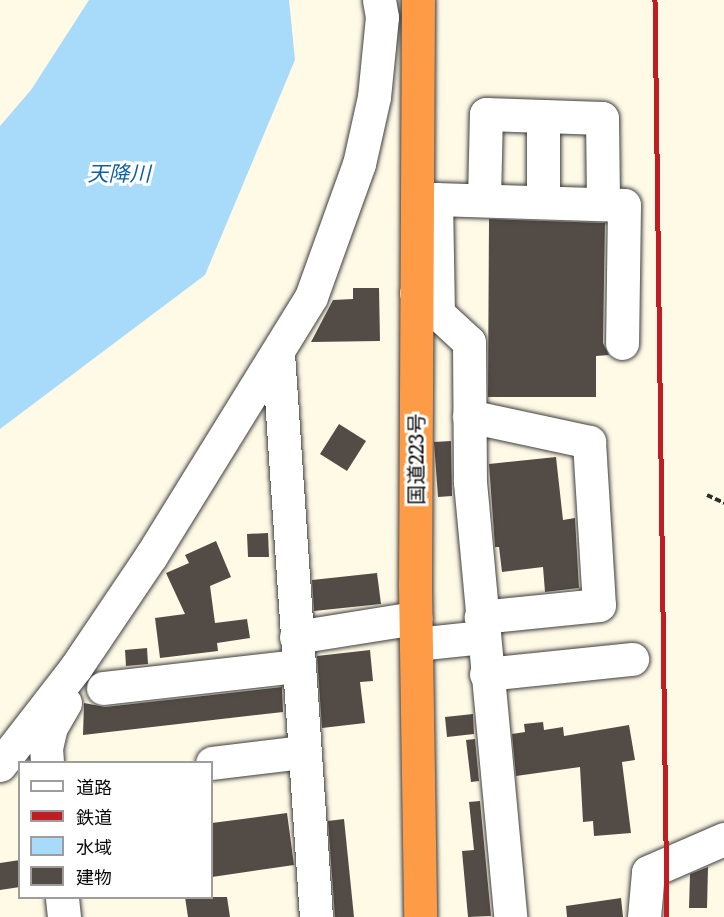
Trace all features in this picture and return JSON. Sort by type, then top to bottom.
[{"type":"highway","name":"国道223号","points":[[418,0],[427,303],[416,631],[420,917]]},
{"type":"street","points":[[0,765],[76,667],[206,472],[311,297],[359,164],[374,97],[382,17],[380,0]]},
{"type":"street","points":[[484,201],[486,114],[602,118],[603,204]]},
{"type":"street","points":[[543,116],[543,202]]},
{"type":"street","points":[[510,917],[470,482],[469,342],[427,303],[436,199],[624,205],[622,343]]},
{"type":"street","points":[[278,353],[296,652],[316,917]]},
{"type":"street","points":[[103,688],[416,631],[482,627],[599,605],[589,442],[469,416]]},
{"type":"street","points":[[486,674],[632,659]]},
{"type":"street","points":[[47,761],[51,727],[68,697],[76,667]]},
{"type":"street","points":[[213,763],[303,752]]},
{"type":"street","points":[[644,917],[648,872],[724,839]]},
{"type":"street","points":[[62,899],[64,917]]},
{"type":"path","points":[[707,495],[724,503]]},
{"type":"water","name":"天降川","points":[[89,0],[289,0],[295,60],[205,275],[0,429],[0,126],[31,90]]},
{"type":"building","points":[[489,219],[605,223],[603,343],[609,355],[596,356],[596,397],[488,397]]},
{"type":"building","points":[[353,288],[379,288],[380,341],[311,342],[333,300],[353,299]]},
{"type":"building","points":[[339,424],[366,441],[347,471],[320,454]]},
{"type":"building","points":[[451,441],[452,496],[438,497],[434,442]]},
{"type":"building","points":[[556,457],[563,520],[575,518],[579,588],[545,592],[543,567],[502,572],[499,547],[495,547],[489,464]]},
{"type":"building","points":[[268,533],[269,557],[248,557],[247,534]]},
{"type":"building","points":[[216,541],[231,577],[210,586],[215,623],[247,619],[250,638],[217,643],[218,651],[160,658],[155,618],[185,614],[166,573],[189,563],[185,555]]},
{"type":"building","points":[[377,573],[381,604],[314,611],[312,580]]},
{"type":"building","points":[[147,648],[148,664],[126,666],[125,650]]},
{"type":"building","points":[[370,650],[373,681],[360,682],[365,723],[322,728],[317,656]]},
{"type":"building","points":[[282,687],[283,712],[83,735],[84,703],[105,707]]},
{"type":"building","points":[[473,714],[474,734],[447,737],[445,717]]},
{"type":"building","points":[[543,722],[544,730],[563,727],[564,736],[629,725],[635,760],[622,762],[631,833],[594,836],[593,821],[583,822],[580,767],[516,776],[512,734],[525,732],[524,724]]},
{"type":"building","points":[[475,739],[479,781],[471,782],[466,740]]},
{"type":"building","points":[[480,801],[491,916],[468,917],[462,851],[474,850],[469,802]]},
{"type":"building","points":[[287,813],[294,865],[213,877],[213,823]]},
{"type":"building","points":[[344,819],[354,917],[335,917],[328,821]]},
{"type":"building","points":[[18,860],[18,887],[0,890],[0,863]]},
{"type":"building","points":[[708,867],[707,908],[689,908],[690,874]]},
{"type":"building","points":[[227,897],[230,917],[188,917],[185,899]]},
{"type":"building","points":[[621,898],[623,917],[567,917],[566,906]]},
{"type":"railway","points":[[655,0],[667,917]]}]
